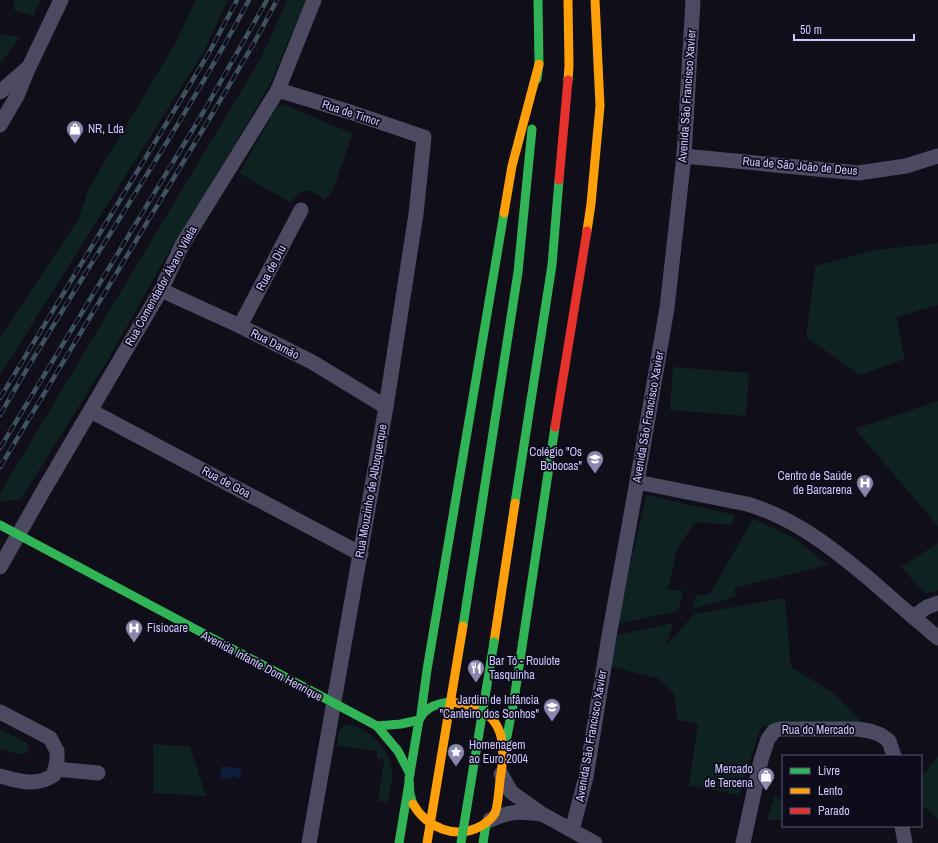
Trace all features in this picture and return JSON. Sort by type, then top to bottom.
[{"type":"main road","points":[[427,843],[463,626],[518,272],[539,64],[538,0]]},
{"type":"main road","points":[[461,843],[494,642],[552,265],[569,66],[568,0]]},
{"type":"main road","points":[[483,843],[488,822],[494,813],[514,700],[561,388],[591,204],[600,106],[595,0]]},
{"type":"main road","points":[[399,843],[512,166],[539,64]]},
{"type":"main road","name":"Avenida Infante Dom Henrique","points":[[0,525],[377,726],[398,751],[409,778]]},
{"type":"main road","points":[[377,726],[401,724],[420,717],[428,708],[439,704],[454,702],[467,704],[478,708],[496,721],[500,730],[503,744],[503,757]]},
{"type":"main road","points":[[409,778],[410,794],[414,806],[421,817],[429,824],[438,829],[449,832],[462,832],[475,829],[488,822]]},
{"type":"street","points":[[0,126],[17,96],[61,0]]},
{"type":"street","name":"Rua Comendador Álvaro Vilela","points":[[0,567],[161,290],[182,245],[278,90],[314,0]]},
{"type":"street","name":"Avenida São Francisco Xavier","points":[[572,830],[586,776],[666,308],[684,156],[693,0]]},
{"type":"street","points":[[0,92],[29,67]]},
{"type":"street","name":"Rua de Timor","points":[[278,90],[350,112],[424,138]]},
{"type":"street","name":"Rua Mouzinho de Albuquerque","points":[[309,843],[386,407],[416,214],[424,138]]},
{"type":"street","name":"Rua de São João de Deus","points":[[684,156],[858,173],[906,166],[938,156]]},
{"type":"street","name":"Rua de Diu","points":[[240,326],[301,210]]},
{"type":"street","name":"Rua Damão","points":[[161,290],[240,326],[312,362],[386,407]]},
{"type":"street","name":"Rua de Goa","points":[[91,411],[361,554]]},
{"type":"street","points":[[637,482],[747,504],[759,507],[778,516],[818,539],[860,572],[938,638]]},
{"type":"street","points":[[914,617],[927,607],[938,603]]},
{"type":"street","points":[[0,712],[50,738],[56,751],[57,760],[54,775],[44,781],[31,783],[0,776]]},
{"type":"street","name":"Rua do Mercado","points":[[743,843],[761,760],[768,739],[774,731],[780,729],[857,729],[870,731],[881,735],[889,741],[894,755]]},
{"type":"street","points":[[55,769],[98,773]]},
{"type":"street","points":[[501,774],[511,792],[542,814],[593,842]]},
{"type":"street","points":[[488,822],[506,813],[522,811],[542,814]]},
{"type":"street","points":[[902,827],[905,843]]},
{"type":"green space","points":[[14,0],[41,0],[33,16],[14,10]]},
{"type":"green space","points":[[196,0],[228,0],[204,51],[0,375],[0,338],[79,218],[88,190],[176,42]]},
{"type":"green space","points":[[287,0],[306,0],[270,84],[166,257],[109,358],[21,499],[0,502],[0,493],[261,58]]},
{"type":"green space","points":[[0,34],[20,37],[0,64]]},
{"type":"green space","points":[[283,104],[353,133],[333,190],[325,200],[306,190],[300,193],[291,203],[239,173],[277,107]]},
{"type":"green space","points":[[938,243],[938,305],[896,317],[905,359],[860,375],[806,337],[815,266],[876,250]]},
{"type":"green space","points":[[673,367],[749,373],[746,416],[670,410]]},
{"type":"green space","points":[[938,401],[938,526],[855,429]]},
{"type":"green space","points":[[646,495],[735,515],[732,525],[695,522],[677,549],[668,590],[683,591],[678,611],[617,624]]},
{"type":"green space","points":[[753,519],[795,538],[828,565],[734,588],[736,597],[692,609],[696,595],[709,595]]},
{"type":"green space","points":[[938,543],[938,590],[926,594],[901,567]]},
{"type":"green space","points":[[785,598],[791,667],[835,694],[865,726],[786,722],[761,727],[739,795],[689,785],[698,724],[677,720],[675,695],[657,677],[651,677],[610,666],[617,635],[673,623],[666,646],[694,614]]},
{"type":"green space","points":[[350,724],[372,736],[383,748],[387,756],[392,771],[388,802],[378,801],[384,762],[382,759],[377,758],[377,751],[337,746],[338,733],[341,727]]},
{"type":"green space","points":[[0,729],[27,743],[29,748],[25,754],[18,754],[0,749]]},
{"type":"green space","points":[[153,744],[190,747],[206,796],[154,793]]},
{"type":"green space","points":[[938,756],[938,819],[922,805],[922,776]]},
{"type":"green space","points":[[775,796],[782,800],[782,820],[767,820]]},
{"type":"water","points":[[222,766],[242,769],[240,778],[232,776],[229,779],[222,779],[220,774]]},
{"type":"railway","points":[[0,398],[210,51],[237,0]]},
{"type":"railway","points":[[0,415],[62,311],[158,157],[220,53],[249,0]]},
{"type":"railway","points":[[0,448],[204,111],[267,0]]},
{"type":"railway","points":[[0,467],[211,116],[254,43],[277,0]]},
{"type":"traffic: fast","points":[[537,79],[539,64],[538,0]]},
{"type":"traffic: fast","points":[[463,626],[518,272],[532,129]]},
{"type":"traffic: fast","points":[[515,503],[552,265],[559,180]]},
{"type":"traffic: fast","points":[[421,714],[427,670],[504,213]]},
{"type":"traffic: fast","points":[[503,757],[514,700],[555,427]]},
{"type":"traffic: fast","points":[[0,525],[377,726],[398,751],[410,774]]},
{"type":"traffic: fast","points":[[461,843],[494,642]]},
{"type":"traffic: fast","points":[[413,804],[410,794],[409,779],[419,720],[429,708],[442,703],[453,702]]},
{"type":"traffic: fast","points":[[377,726],[401,724],[419,720]]},
{"type":"traffic: fast","points":[[399,843],[409,783]]},
{"type":"traffic: fast","points":[[483,843],[486,824]]},
{"type":"traffic: slow","points":[[568,0],[568,80]]},
{"type":"traffic: slow","points":[[587,231],[600,106],[595,0]]},
{"type":"traffic: slow","points":[[504,213],[512,166],[539,64]]},
{"type":"traffic: slow","points":[[494,642],[515,503]]},
{"type":"traffic: slow","points":[[427,843],[463,626]]},
{"type":"traffic: slow","points":[[413,804],[426,820],[452,832],[462,832],[481,826],[491,819],[495,813],[498,802],[503,758],[503,748],[498,728],[485,712],[474,707],[453,702]]},
{"type":"traffic: jam","points":[[559,180],[568,80]]},
{"type":"traffic: jam","points":[[555,427],[587,231]]},
{"type":"place","name":"NR, Lda","points":[[75,144]]},
{"type":"place","name":"Colégio \"Os Bobocas\"","points":[[595,474]]},
{"type":"place","name":"Centro de Saúde de Barcarena","points":[[865,498]]},
{"type":"place","name":"Fisiocare","points":[[134,643]]},
{"type":"place","name":"Bar Tó - Roulote Tasquinha","points":[[476,683]]},
{"type":"place","name":"Jardim de Infância \"Canteiro dos Sonhos\"","points":[[552,722]]},
{"type":"place","name":"Homenagem ao Euro 2004","points":[[456,767]]},
{"type":"place","name":"Mercado de Tercena","points":[[766,791]]}]
